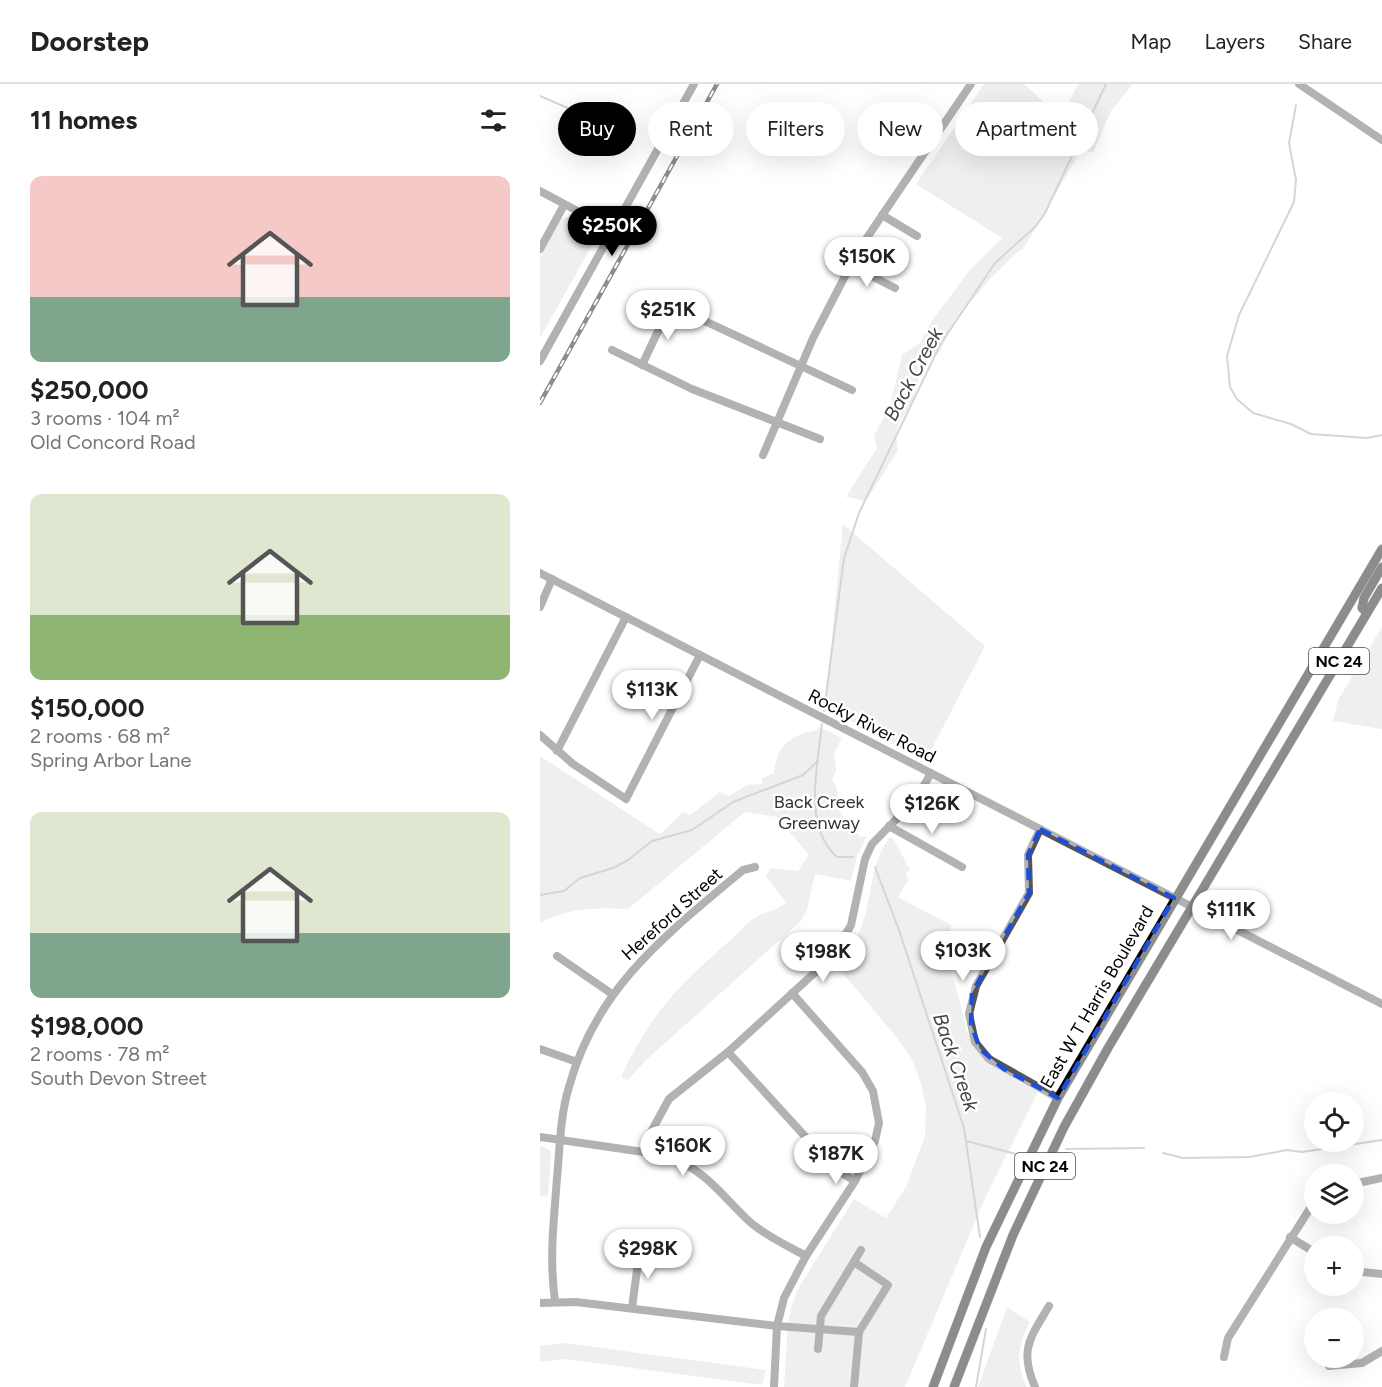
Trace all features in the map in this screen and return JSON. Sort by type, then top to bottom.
[{"type":"main road","name":"East W T Harris Boulevard","points":[[933,1387],[990,1237],[1058,1098],[1382,549]]},
{"type":"main road","points":[[1367,613],[1362,608],[1363,601],[1382,567]]},
{"type":"main road","name":"East W T Harris Boulevard","points":[[954,1387],[992,1284],[1047,1161],[1092,1076],[1382,588]]},
{"type":"street","points":[[540,361],[694,84]]},
{"type":"street","points":[[763,455],[800,368],[850,266],[971,84]]},
{"type":"street","points":[[1299,84],[1382,140]]},
{"type":"street","points":[[540,191],[613,230]]},
{"type":"street","points":[[540,249],[564,205]]},
{"type":"street","points":[[882,215],[917,236]]},
{"type":"street","points":[[850,266],[895,288]]},
{"type":"street","points":[[647,294],[800,368],[852,390]]},
{"type":"street","points":[[642,365],[670,306]]},
{"type":"street","points":[[612,350],[692,389],[820,439]]},
{"type":"street","name":"Rocky River Road","points":[[540,573],[1382,1004]]},
{"type":"street","points":[[540,607],[552,579]]},
{"type":"street","points":[[557,751],[626,617]]},
{"type":"street","points":[[540,735],[573,764],[626,799],[700,655]]},
{"type":"street","points":[[647,1153],[651,1132],[669,1099],[728,1052],[833,956],[844,942],[851,925],[865,859],[872,844],[917,798],[931,773]]},
{"type":"street","points":[[889,826],[962,867]]},
{"type":"street","points":[[1040,829],[1028,855],[1029,893],[976,986],[969,1014],[975,1042],[989,1059],[1058,1098]]},
{"type":"street","name":"Hereford Street","points":[[555,1301],[550,1263],[560,1140],[568,1089],[576,1062],[592,1027],[612,994],[659,941],[743,870],[755,867]]},
{"type":"street","points":[[557,956],[612,994]]},
{"type":"street","points":[[774,1387],[777,1326],[784,1298],[806,1256],[855,1181],[875,1141],[879,1123],[873,1091],[862,1072],[792,993]]},
{"type":"street","points":[[540,1049],[576,1062]]},
{"type":"street","points":[[728,1052],[834,1168],[855,1181]]},
{"type":"street","points":[[540,1137],[647,1153],[682,1161],[700,1172],[734,1203],[751,1223],[806,1256]]},
{"type":"street","points":[[1364,1182],[1382,1178]]},
{"type":"street","points":[[1224,1357],[1228,1338],[1304,1217]]},
{"type":"street","points":[[1290,1237],[1304,1246]]},
{"type":"street","points":[[632,1308],[639,1255],[645,1246]]},
{"type":"street","points":[[818,1349],[821,1316],[861,1250]]},
{"type":"street","points":[[854,1262],[888,1285],[859,1332],[854,1387]]},
{"type":"street","points":[[1364,1272],[1382,1274]]},
{"type":"street","points":[[540,1303],[555,1301],[777,1326],[859,1332]]},
{"type":"street","points":[[1035,1387],[1026,1360],[1027,1348],[1034,1328],[1049,1306]]},
{"type":"street","points":[[1364,1362],[1382,1351]]},
{"type":"highlighted area","points":[[1040,829],[1174,898],[1058,1098],[1004,1069],[980,1049],[971,1024],[972,993],[1029,893],[1028,855]]},
{"type":"green space","points":[[984,84],[1024,84],[1044,102],[972,102]]},
{"type":"green space","points":[[1078,84],[1133,84],[1111,111],[1098,141],[1098,102],[1069,102]]},
{"type":"green space","points":[[955,127],[955,156],[1078,156],[1024,248],[989,280],[954,322],[939,353],[923,363],[913,401],[899,423],[896,434],[898,450],[866,501],[846,497],[877,448],[874,436],[890,406],[902,355],[920,343],[931,322],[970,270],[1002,238],[916,184],[935,156],[943,156],[943,144]]},
{"type":"green space","points":[[571,216],[593,229],[595,240],[540,338],[540,258],[561,219]]},
{"type":"green space","points":[[843,524],[985,646],[926,760],[825,708]]},
{"type":"green space","points":[[1382,627],[1382,729],[1333,721],[1338,700]]},
{"type":"green space","name":"Back Creek Greenway","points":[[819,727],[842,738],[834,753],[836,771],[832,780],[835,784],[841,813],[860,837],[867,836],[857,856],[851,881],[815,874],[807,910],[800,922],[645,1061],[628,1080],[621,1077],[654,1019],[678,989],[750,922],[758,916],[779,908],[786,902],[766,877],[770,868],[798,871],[809,855],[777,817],[745,812],[628,909],[605,908],[572,911],[540,923],[540,756],[660,834],[683,812],[690,815],[720,792],[729,796],[747,785],[762,784],[762,778],[774,773],[778,755],[786,743],[792,738],[817,730]]},
{"type":"green space","points":[[889,838],[893,838],[910,870],[906,873],[908,880],[898,897],[951,925],[946,948],[967,1031],[983,1059],[1038,1092],[986,1196],[905,1387],[784,1387],[788,1322],[798,1289],[854,1199],[886,1218],[906,1187],[925,1136],[926,1107],[921,1083],[912,1059],[836,965],[852,946],[862,927],[873,876]]},
{"type":"green space","points":[[540,1146],[550,1150],[551,1155],[548,1197],[540,1196]]},
{"type":"green space","points":[[1007,1307],[1030,1322],[1023,1338],[1020,1354],[1021,1370],[1027,1387],[978,1387]]},
{"type":"green space","points":[[564,1343],[766,1370],[762,1385],[565,1359],[540,1362],[540,1346]]},
{"type":"waterway","name":"Back Creek","points":[[824,711],[844,558],[859,513],[940,345],[995,263],[1036,226],[1045,213],[1106,84]]},
{"type":"waterway","points":[[540,96],[558,104]]},
{"type":"waterway","points":[[1296,105],[1289,143],[1296,180],[1294,202],[1239,315],[1227,356],[1230,387],[1237,399],[1253,413],[1291,424],[1311,434],[1367,438],[1382,435]]},
{"type":"waterway","name":"Back Creek","points":[[822,724],[815,794],[819,829],[826,844],[837,857],[853,857]]},
{"type":"waterway","points":[[540,895],[564,891],[580,878],[613,868],[628,860],[652,841],[692,830],[733,802],[803,775],[818,761]]},
{"type":"waterway","name":"Back Creek","points":[[875,867],[899,930],[964,1128],[980,1237]]},
{"type":"waterway","points":[[1163,1153],[1183,1158],[1250,1157],[1287,1150],[1302,1152],[1382,1140]]},
{"type":"waterway","points":[[966,1141],[1016,1154]]},
{"type":"waterway","points":[[1066,1149],[1144,1148]]},
{"type":"waterway","name":"Back Creek","points":[[976,1387],[986,1329]]},
{"type":"railway","points":[[540,403],[717,84]]}]
